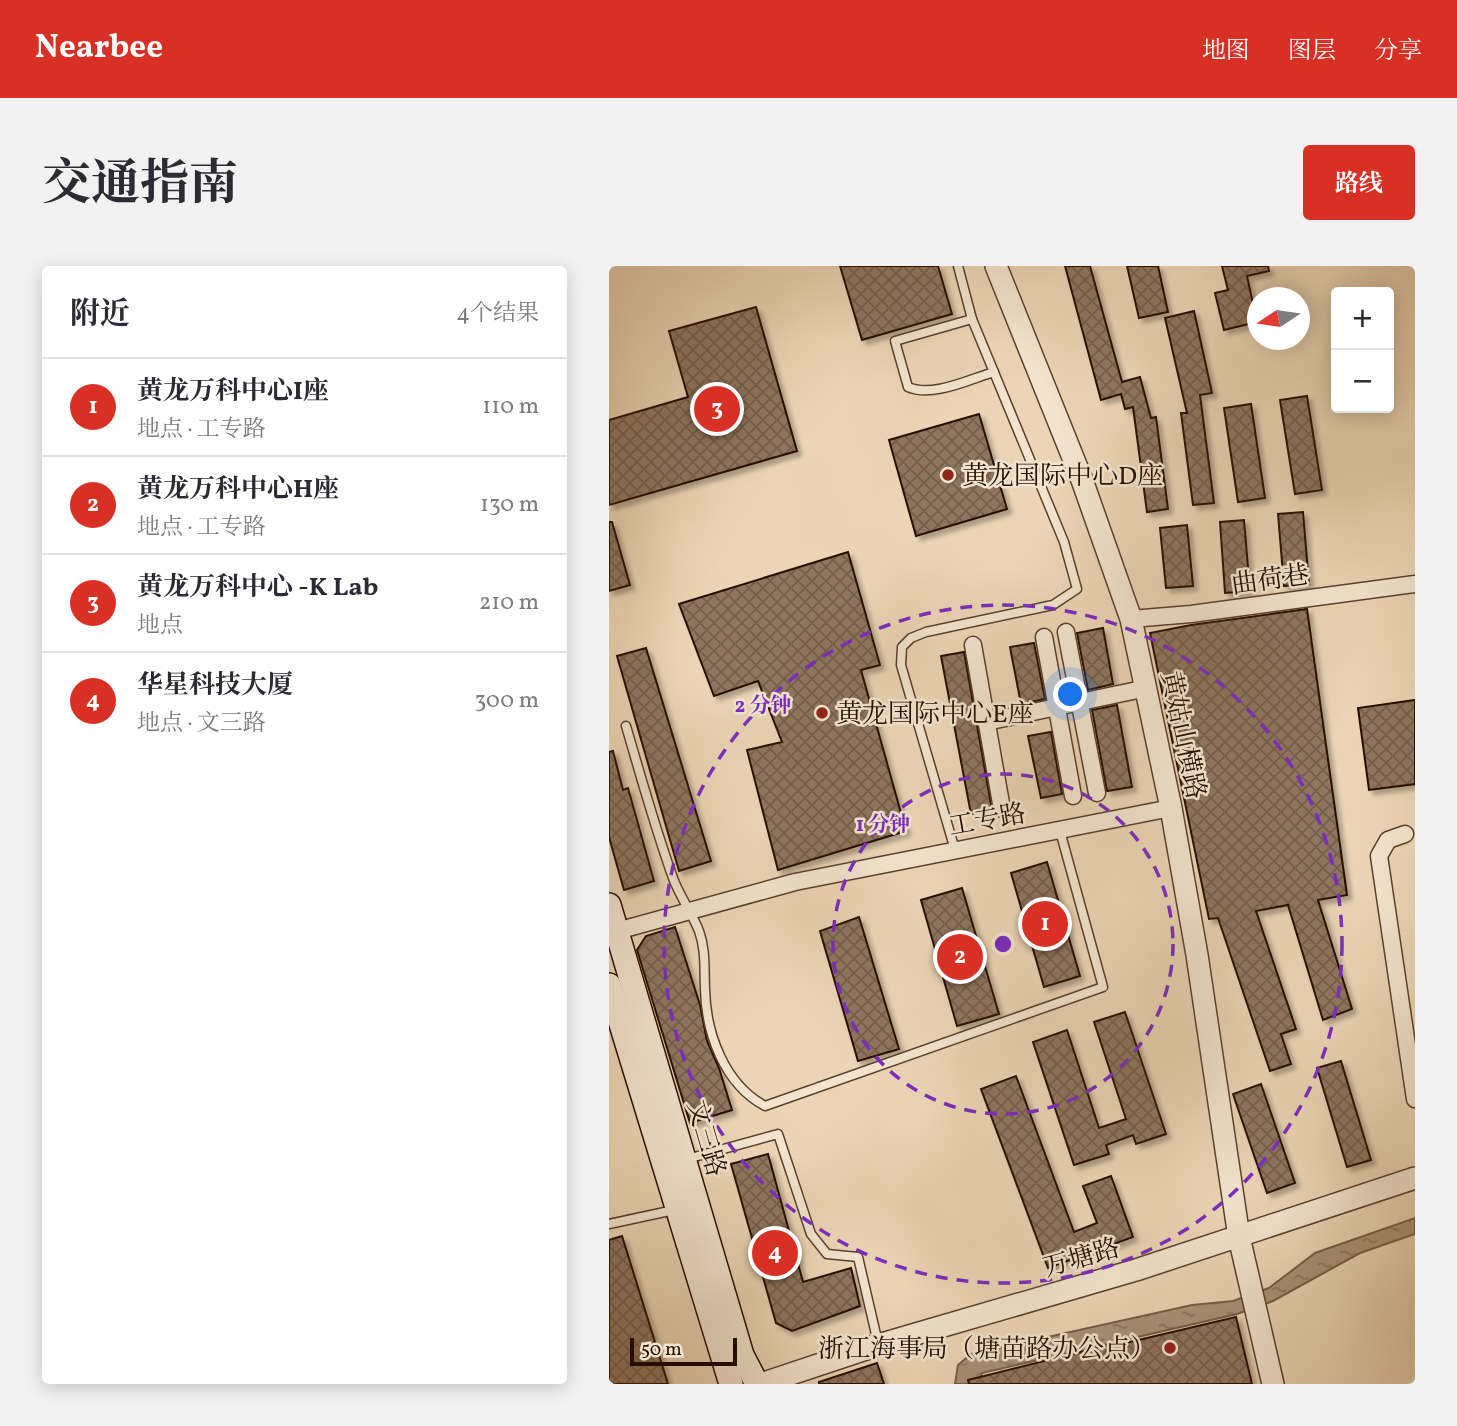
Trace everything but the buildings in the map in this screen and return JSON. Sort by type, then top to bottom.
[{"type":"main road","name":"文三路","points":[[609,905],[613,930],[674,1162],[677,1209],[731,1384]]},
{"type":"main road","name":"文三路","points":[[609,985],[742,1355],[759,1384]]},
{"type":"street","name":"黄姑山横路","points":[[996,266],[1081,480],[1131,619],[1171,808],[1197,955],[1239,1237],[1273,1384]]},
{"type":"street","name":"曲荷巷","points":[[1131,619],[1191,614],[1415,584]]},
{"type":"street","points":[[1066,632],[1097,793]]},
{"type":"street","points":[[1044,637],[1073,796]]},
{"type":"street","points":[[973,645],[1002,809]]},
{"type":"street","points":[[986,722],[1147,688]]},
{"type":"street","name":"工专路","points":[[613,930],[795,882],[1171,808]]},
{"type":"street","points":[[1405,834],[1388,840],[1379,856],[1415,1099]]},
{"type":"street","name":"万塘路","points":[[759,1384],[878,1345],[1136,1270],[1415,1178]]},
{"type":"lane","points":[[955,850],[901,664],[902,647],[911,638],[926,632],[1053,605],[1077,589],[1064,542],[972,319],[958,266]]},
{"type":"lane","points":[[972,319],[895,341],[908,387],[918,391],[931,391],[994,372]]},
{"type":"lane","points":[[626,726],[674,881],[699,931],[705,955],[706,1006],[717,1047],[737,1086],[750,1098],[765,1106],[1103,987],[1060,831]]},
{"type":"lane","points":[[674,1162],[778,1134],[811,1234],[827,1254],[858,1257],[878,1345]]},
{"type":"lane","points":[[609,1224],[677,1209]]},
{"type":"water","points":[[1415,1218],[1415,1234],[1360,1253],[1273,1301],[1237,1314],[982,1373],[978,1384],[955,1384],[958,1365],[971,1354],[1192,1305],[1233,1301],[1269,1288],[1315,1253]]},
{"type":"place","name":"黄龙万科中心 -K Lab","points":[[717,409]]},
{"type":"place","name":"黄龙国际中心D座","points":[[948,475]]},
{"type":"place","name":"黄龙国际中心E座","points":[[822,713]]},
{"type":"place","name":"黄龙万科中心I座","points":[[1045,924]]},
{"type":"place","name":"黄龙万科中心H座","points":[[960,957]]},
{"type":"place","name":"华星科技大厦","points":[[775,1253]]},
{"type":"place","name":"浙江海事局（塘苗路办公点）","points":[[1170,1348]]}]
